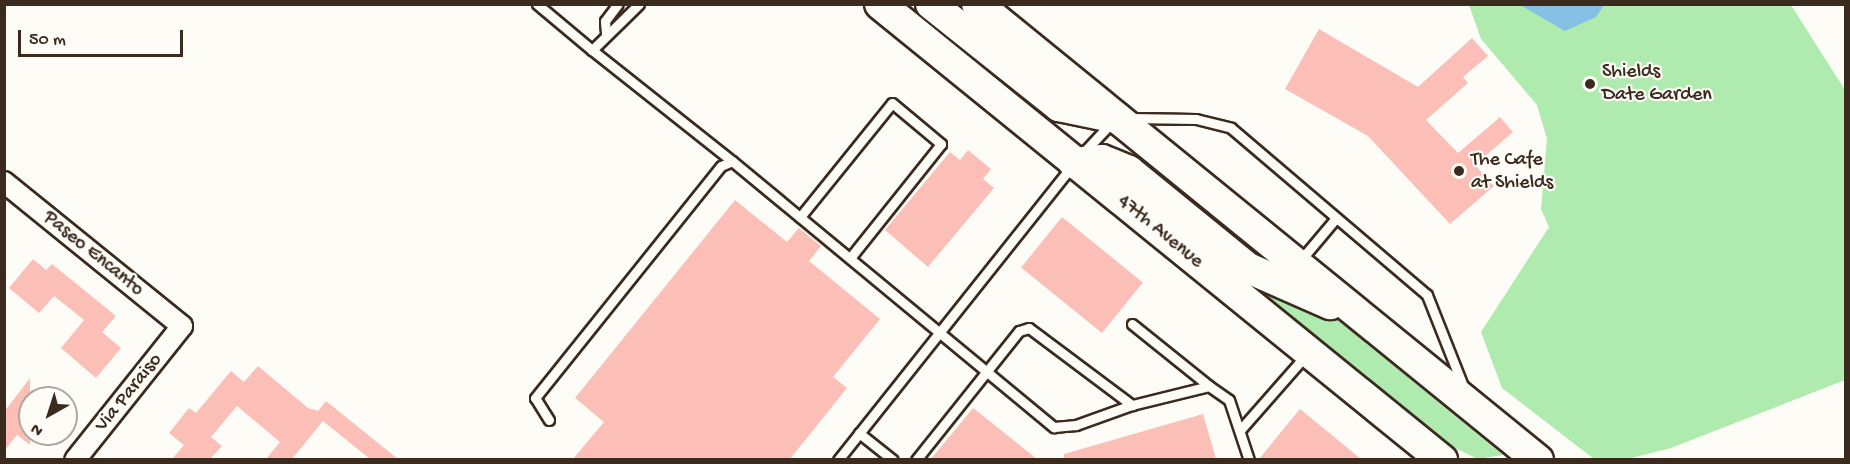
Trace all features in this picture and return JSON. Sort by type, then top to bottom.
[{"type":"main road","name":"47th Avenue","points":[[880,4],[1442,459]]},
{"type":"main road","points":[[931,4],[1059,106],[1117,118]]},
{"type":"main road","points":[[977,4],[1538,459]]},
{"type":"main road","points":[[1074,163],[1102,160],[1129,171],[1248,268],[1364,318]]},
{"type":"street","name":"Paseo Encanto","points":[[4,182],[182,326]]},
{"type":"street","name":"Via Paraiso","points":[[75,459],[182,326]]},
{"type":"lane","points":[[537,4],[732,161],[1054,427],[1076,425],[1132,405],[1209,386]]},
{"type":"lane","points":[[606,33],[605,21],[618,4]]},
{"type":"lane","points":[[592,50],[606,33],[619,30],[639,4]]},
{"type":"lane","points":[[800,217],[892,103],[941,144],[850,258]]},
{"type":"lane","points":[[838,459],[1074,163],[1117,118],[1196,119],[1231,128],[1427,295],[1470,405]]},
{"type":"lane","points":[[549,420],[535,398],[721,166],[732,161]]},
{"type":"lane","points":[[1297,264],[1336,218]]},
{"type":"lane","points":[[1132,324],[1229,400],[1241,429],[1249,459]]},
{"type":"lane","points":[[916,459],[1019,331],[1029,328],[1132,405]]},
{"type":"lane","points":[[1241,429],[1308,352]]},
{"type":"lane","points":[[859,433],[892,459]]},
{"type":"green space","points":[[1469,5],[1791,5],[1845,90],[1845,380],[1671,448],[1624,460],[1594,459],[1502,388],[1481,332],[1549,227],[1541,209],[1547,139],[1537,105],[1481,39]]},
{"type":"green space","points":[[1275,290],[1338,320],[1503,455],[1478,459],[1453,447],[1268,298]]},
{"type":"water","points":[[1520,5],[1604,5],[1596,17],[1565,31]]},
{"type":"building","points":[[1319,29],[1418,87],[1472,38],[1488,56],[1463,77],[1468,83],[1426,120],[1458,153],[1500,117],[1513,132],[1475,165],[1494,186],[1450,224],[1368,136],[1285,89]]},
{"type":"building","points":[[968,150],[991,169],[983,179],[994,188],[928,267],[885,230],[950,152],[960,160]]},
{"type":"building","points":[[735,200],[787,242],[799,228],[821,246],[809,261],[880,319],[833,377],[847,388],[790,459],[573,459],[604,422],[575,398]]},
{"type":"building","points":[[1062,217],[1143,282],[1102,333],[1021,268]]},
{"type":"building","points":[[33,259],[46,270],[52,264],[116,316],[102,332],[121,348],[96,378],[61,348],[84,320],[54,296],[39,313],[9,288]]},
{"type":"building","points":[[258,366],[308,408],[318,411],[326,401],[398,459],[370,459],[323,421],[292,459],[266,459],[280,442],[237,406],[211,437],[222,446],[210,459],[172,459],[184,445],[169,433],[189,408],[196,413],[231,371],[244,382]]},
{"type":"building","points":[[30,378],[30,386],[24,386]]},
{"type":"building","points":[[18,394],[18,436],[4,451],[4,412]]},
{"type":"building","points":[[973,408],[1037,459],[931,459]]},
{"type":"building","points":[[1300,409],[1361,459],[1259,459]]},
{"type":"building","points":[[1203,414],[1216,459],[1064,459],[1064,454]]},
{"type":"place","name":"Shields Date Garden","points":[[1590,84]]},
{"type":"place","name":"The Cafe at Shields","points":[[1459,171]]}]
